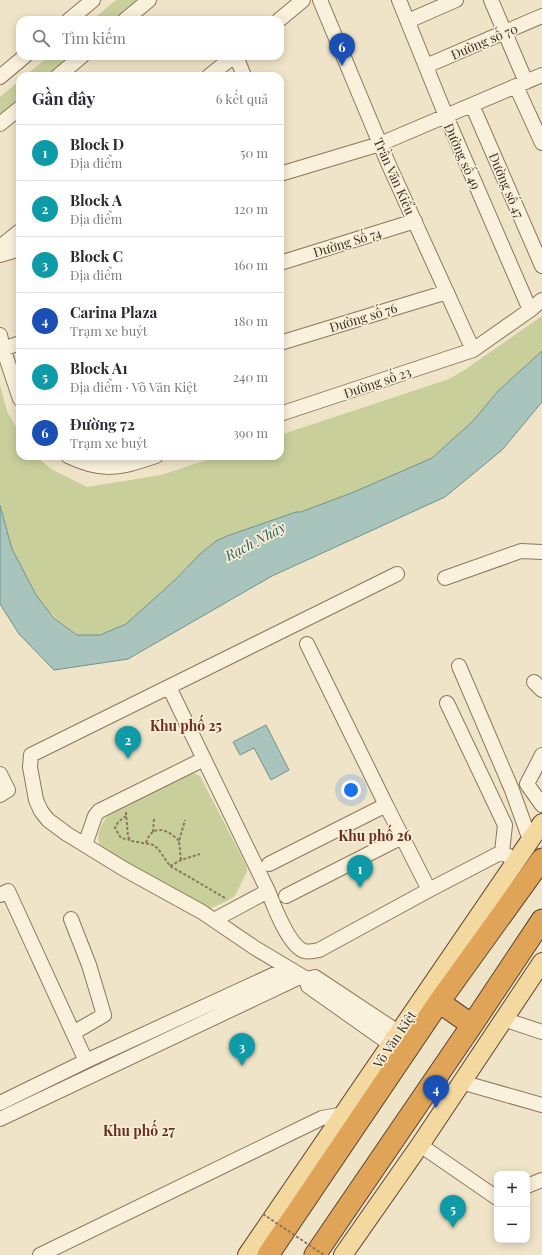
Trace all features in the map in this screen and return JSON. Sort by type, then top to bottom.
[{"type":"highway","name":"Võ Văn Kiệt","points":[[268,1255],[439,1002],[542,859]]},
{"type":"highway","points":[[315,1255],[542,920]]},
{"type":"highway","points":[[439,1002],[472,1024]]},
{"type":"main road","name":"Võ Văn Kiệt","points":[[247,1255],[344,1114],[394,1038],[509,856],[530,840],[542,822]]},
{"type":"main road","points":[[346,1254],[542,962]]},
{"type":"street","points":[[74,16],[93,0]]},
{"type":"street","points":[[130,16],[149,0]]},
{"type":"street","points":[[284,16],[304,0]]},
{"type":"street","name":"Trần Văn Kiểu","points":[[320,0],[380,144],[473,350]]},
{"type":"street","name":"Đường số 49","points":[[399,0],[446,116],[530,310]]},
{"type":"street","points":[[408,21],[456,0]]},
{"type":"street","points":[[491,0],[504,32],[542,143]]},
{"type":"street","name":"Đường số 70","points":[[426,66],[542,16]]},
{"type":"street","points":[[0,77],[20,60]]},
{"type":"street","points":[[63,72],[77,60]]},
{"type":"street","points":[[214,72],[230,60]]},
{"type":"street","points":[[237,60],[242,72]]},
{"type":"street","points":[[284,168],[380,144],[542,75]]},
{"type":"street","name":"Đường số 47","points":[[472,105],[542,266]]},
{"type":"street","points":[[0,124],[16,111]]},
{"type":"street","name":"Đường Số 74","points":[[284,261],[415,221]]},
{"type":"street","points":[[0,247],[16,234]]},
{"type":"street","points":[[0,255],[16,250]]},
{"type":"street","name":"Đường số 76","points":[[284,342],[447,292]]},
{"type":"street","name":"Đường số 23","points":[[284,413],[473,350],[542,300]]},
{"type":"street","points":[[16,343],[1,344],[16,387]]},
{"type":"street","points":[[77,460],[83,463],[109,468],[143,460]]},
{"type":"street","points":[[445,578],[521,551],[542,552]]},
{"type":"street","points":[[304,977],[255,948],[214,920],[124,869],[48,820],[40,811],[36,800],[30,767],[31,755],[397,574]]},
{"type":"street","points":[[307,644],[429,890]]},
{"type":"street","points":[[458,666],[512,790],[530,840]]},
{"type":"street","points":[[169,687],[268,892],[280,922],[294,944],[304,951],[320,950],[429,890],[509,856],[504,824],[447,703]]},
{"type":"street","points":[[542,755],[527,784],[542,805]]},
{"type":"street","points":[[85,845],[95,816],[99,812],[204,759]]},
{"type":"street","points":[[0,774],[8,790],[0,795]]},
{"type":"street","points":[[269,864],[386,805]]},
{"type":"street","points":[[286,896],[402,837]]},
{"type":"street","points":[[214,920],[268,892]]},
{"type":"street","points":[[4,893],[86,1061]]},
{"type":"street","points":[[71,919],[89,965],[104,1015],[73,1033]]},
{"type":"street","points":[[0,1103],[201,1007],[288,968]]},
{"type":"street","points":[[0,1119],[304,977],[315,977],[372,1023],[394,1038]]},
{"type":"street","points":[[503,1020],[542,1032]]},
{"type":"street","points":[[461,1082],[542,1105]]},
{"type":"street","points":[[40,1255],[322,1118],[344,1114]]},
{"type":"street","points":[[420,1145],[494,1196]]},
{"type":"street","points":[[530,1185],[542,1180]]},
{"type":"path","points":[[124,799],[128,837],[132,841]]},
{"type":"path","points":[[126,816],[118,822],[115,828],[121,838],[154,845],[170,866],[241,906]]},
{"type":"path","points":[[153,832],[154,820]]},
{"type":"path","points":[[181,860],[179,841],[185,820]]},
{"type":"path","points":[[146,843],[148,837],[153,832],[160,830],[166,830],[179,841]]},
{"type":"path","points":[[170,866],[181,860],[200,854]]},
{"type":"path","points":[[263,1214],[324,1255]]},
{"type":"green space","points":[[116,0],[140,0],[121,16],[97,16]]},
{"type":"green space","points":[[44,60],[68,60],[54,72],[30,72]]},
{"type":"green space","points":[[16,83],[16,103],[0,117],[0,97]]},
{"type":"green space","points":[[542,316],[542,351],[498,391],[473,421],[432,458],[354,492],[216,541],[199,555],[175,580],[126,624],[100,635],[78,635],[63,625],[45,607],[36,595],[12,549],[0,502],[0,385],[7,411],[16,427],[16,460],[41,460],[51,469],[87,487],[161,475],[207,460],[284,460],[284,434],[449,379],[466,369]]},
{"type":"green space","points":[[194,773],[200,776],[246,865],[247,871],[235,896],[209,909],[199,907],[102,848],[98,836],[107,816],[188,774]]},
{"type":"water","name":"Rạch Nhảy","points":[[542,351],[542,402],[502,450],[445,497],[272,576],[128,659],[54,670],[19,634],[0,604],[0,505],[12,549],[36,595],[53,617],[77,635],[100,635],[126,624],[175,580],[199,555],[216,541],[354,492],[432,458],[473,421],[498,391]]},
{"type":"water","points":[[266,725],[289,770],[271,780],[254,748],[240,755],[233,742]]},
{"type":"place","name":"Đường 72","points":[[342,66]]},
{"type":"place","name":"Block A","points":[[128,759]]},
{"type":"place","name":"Block D","points":[[360,888]]},
{"type":"place","name":"Block C","points":[[242,1066]]},
{"type":"place","name":"Carina Plaza","points":[[436,1108]]},
{"type":"place","name":"Block A1","points":[[453,1228]]},
{"type":"district","name":"Khu phố 25","points":[[186,725]]},
{"type":"district","name":"Khu phố 26","points":[[375,835]]},
{"type":"district","name":"Khu phố 27","points":[[139,1130]]}]
